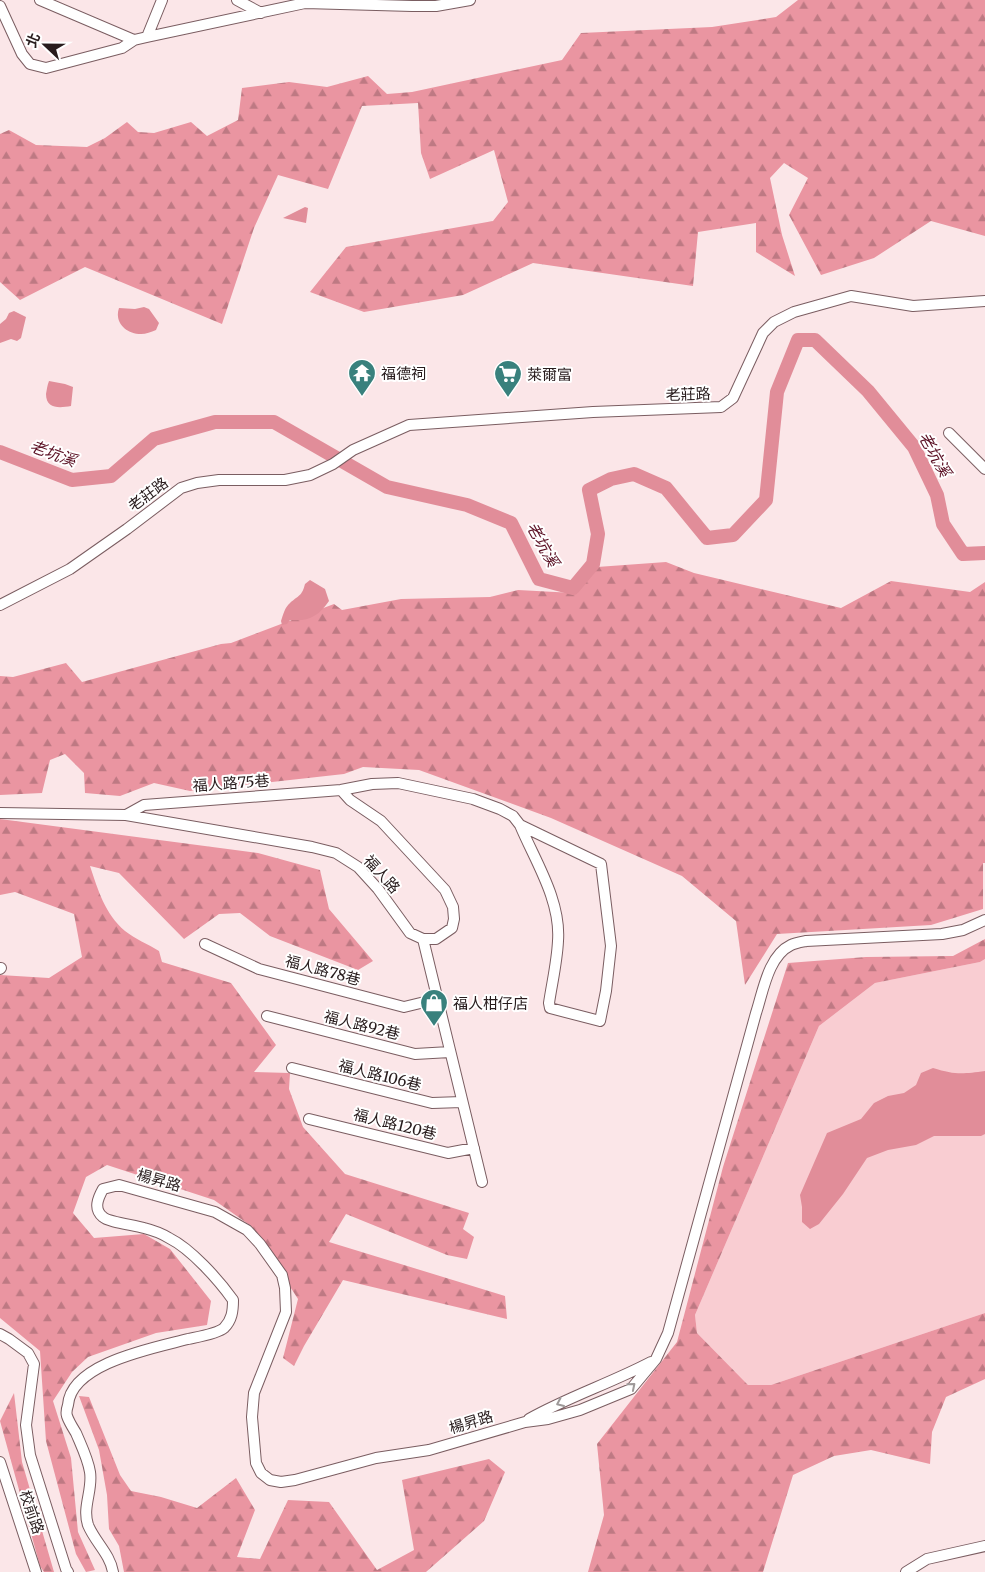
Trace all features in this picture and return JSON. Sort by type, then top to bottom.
[{"type":"street","points":[[40,0],[134,40]]},
{"type":"street","points":[[237,0],[261,13]]},
{"type":"street","points":[[399,0],[412,6]]},
{"type":"street","points":[[0,6],[22,54],[30,64],[46,68],[122,48],[134,40],[261,13],[281,4],[412,6],[470,0]]},
{"type":"street","points":[[146,37],[158,1]]},
{"type":"street","name":"老莊路","points":[[0,606],[70,569],[181,488],[197,482],[285,480],[310,475],[333,464],[352,450],[409,424],[468,422],[593,412],[721,407],[733,398],[763,333],[774,322],[794,312],[851,296],[913,306],[985,300]]},
{"type":"street","points":[[949,433],[985,469]]},
{"type":"street","name":"福人路75巷","points":[[126,815],[144,805],[341,790],[372,784],[398,783],[482,803],[513,816],[520,825],[550,891],[556,912],[558,940],[548,1003],[550,1008],[600,1021],[606,991],[611,946],[601,864],[520,825]]},
{"type":"street","points":[[341,790],[350,800],[380,821],[445,890],[452,907],[454,919],[452,928],[436,939],[423,939],[482,1182]]},
{"type":"street","name":"福人路","points":[[0,813],[126,815],[312,847],[336,853],[358,867],[378,889],[410,933],[423,939]]},
{"type":"street","points":[[525,1422],[580,1410],[631,1389],[656,1359],[668,1333],[756,1014],[771,967],[780,952],[791,944],[806,941],[942,934],[963,930],[985,920]]},
{"type":"street","name":"福人路78巷","points":[[205,944],[259,969],[404,1007],[437,999]]},
{"type":"street","name":"福人路92巷","points":[[267,1016],[415,1054],[450,1052]]},
{"type":"street","name":"福人路106巷","points":[[292,1068],[432,1103],[462,1102]]},
{"type":"street","name":"福人路120巷","points":[[310,1119],[448,1153],[474,1148]]},
{"type":"street","name":"楊昇路","points":[[113,1572],[110,1561],[88,1525],[86,1511],[90,1474],[82,1445],[67,1415],[71,1390],[92,1371],[114,1361],[223,1329],[233,1313],[233,1300],[203,1266],[170,1238],[136,1225],[104,1218],[97,1206],[98,1197],[103,1189],[120,1185],[215,1212],[247,1230],[260,1244],[282,1275],[285,1288],[286,1312],[254,1393],[252,1417],[256,1463],[261,1474],[270,1480],[281,1482],[295,1480],[376,1458],[429,1450],[525,1422]]},
{"type":"street","points":[[0,1334],[28,1353],[34,1364],[29,1388],[26,1425],[30,1455],[68,1572]]},
{"type":"street","points":[[525,1422],[550,1407],[627,1374],[656,1359]]},
{"type":"street","name":"校前路","points":[[0,1462],[36,1572]]},
{"type":"street","points":[[906,1572],[927,1559],[985,1546]]},
{"type":"shaded area","points":[[305,207],[308,208],[306,223],[283,218]]},
{"type":"shaded area","points":[[144,307],[149,309],[159,323],[156,330],[141,334],[131,332],[122,326],[118,318],[119,308],[135,309]]},
{"type":"shaded area","points":[[14,311],[26,317],[21,338],[17,341],[11,339],[0,343],[0,324],[9,313]]},
{"type":"shaded area","points":[[49,381],[73,387],[71,406],[58,407],[48,402],[46,394]]},
{"type":"shaded area","points":[[310,580],[325,589],[329,601],[321,611],[312,617],[302,620],[290,620],[287,624],[282,625],[281,621],[284,611],[300,595],[305,584]]},
{"type":"shaded area","points":[[985,959],[985,1313],[771,1385],[748,1385],[697,1333],[695,1315],[819,1026],[875,983],[980,962]]},
{"type":"shaded area","points":[[933,1068],[959,1073],[985,1071],[985,1134],[981,1136],[934,1136],[916,1145],[888,1150],[867,1158],[843,1194],[819,1224],[810,1229],[802,1222],[800,1195],[827,1133],[861,1119],[874,1103],[888,1096],[904,1093],[916,1085],[921,1073]]},
{"type":"green space","points":[[798,0],[985,0],[985,236],[931,221],[874,258],[821,275],[789,215],[808,178],[784,163],[770,178],[782,235],[795,276],[756,252],[756,223],[698,232],[693,286],[533,263],[463,295],[364,312],[310,292],[346,247],[493,221],[508,202],[494,150],[430,179],[421,153],[418,103],[362,106],[328,189],[278,175],[254,228],[222,324],[85,267],[20,300],[0,282],[0,134],[9,130],[36,145],[87,147],[105,138],[127,122],[138,132],[154,133],[191,122],[207,136],[238,120],[242,88],[289,82],[327,87],[368,76],[387,94],[412,92],[562,60],[581,33],[712,27],[776,17]]},
{"type":"green space","points":[[666,562],[694,573],[841,608],[891,581],[970,592],[985,582],[985,863],[983,863],[983,909],[931,925],[777,934],[745,985],[736,921],[682,876],[551,818],[419,770],[363,767],[344,774],[190,791],[154,783],[120,796],[85,793],[84,773],[65,754],[50,760],[42,793],[0,795],[0,676],[13,677],[66,663],[82,682],[221,644],[231,643],[334,604],[342,610],[401,599],[490,597],[518,590],[574,593],[597,567]]},
{"type":"green space","points":[[0,819],[258,853],[320,870],[329,909],[373,961],[358,970],[270,936],[240,913],[219,914],[184,939],[119,873],[90,866],[103,901],[112,917],[129,934],[159,951],[162,962],[231,983],[276,1045],[254,1072],[290,1073],[289,1089],[303,1127],[345,1174],[469,1213],[463,1229],[474,1237],[467,1259],[447,1255],[346,1214],[329,1242],[505,1296],[507,1319],[343,1280],[294,1366],[283,1358],[298,1299],[251,1226],[214,1200],[107,1165],[86,1177],[73,1213],[94,1238],[144,1234],[170,1249],[211,1301],[207,1325],[156,1333],[88,1357],[72,1372],[53,1401],[71,1458],[78,1532],[95,1570],[86,1572],[76,1554],[46,1441],[40,1351],[0,1318],[0,975],[49,978],[82,957],[74,914],[15,892],[0,895]]},
{"type":"green space","points":[[985,939],[985,959],[980,962],[875,983],[819,1026],[695,1315],[697,1333],[748,1385],[771,1385],[985,1313],[985,1379],[946,1397],[932,1432],[930,1464],[871,1450],[834,1456],[793,1475],[763,1572],[588,1572],[604,1515],[597,1444],[677,1342],[723,1167],[788,963],[866,957],[953,956]]},
{"type":"green space","points":[[14,1393],[22,1462],[54,1572],[44,1572],[40,1566],[0,1421]]},
{"type":"green space","points":[[79,1396],[89,1397],[120,1475],[131,1491],[161,1497],[197,1508],[236,1478],[255,1510],[237,1557],[260,1559],[288,1500],[329,1502],[377,1570],[414,1550],[402,1480],[489,1459],[505,1472],[484,1521],[426,1572],[124,1572],[119,1546],[109,1529],[107,1495],[99,1450]]},
{"type":"waterway","name":"老坑溪","points":[[0,452],[72,480],[111,476],[154,439],[215,422],[274,422],[387,487],[467,505],[511,523],[539,579],[573,588],[593,564],[598,534],[589,490],[611,479],[634,474],[666,488],[707,538],[733,535],[766,500],[777,392],[798,340],[815,340],[868,391],[914,447],[937,495],[943,524],[963,554],[985,553]]},
{"type":"place","name":"福德祠","points":[[362,397]]},
{"type":"place","name":"萊爾富","points":[[508,398]]},
{"type":"place","name":"福人柑仔店","points":[[434,1027]]}]
